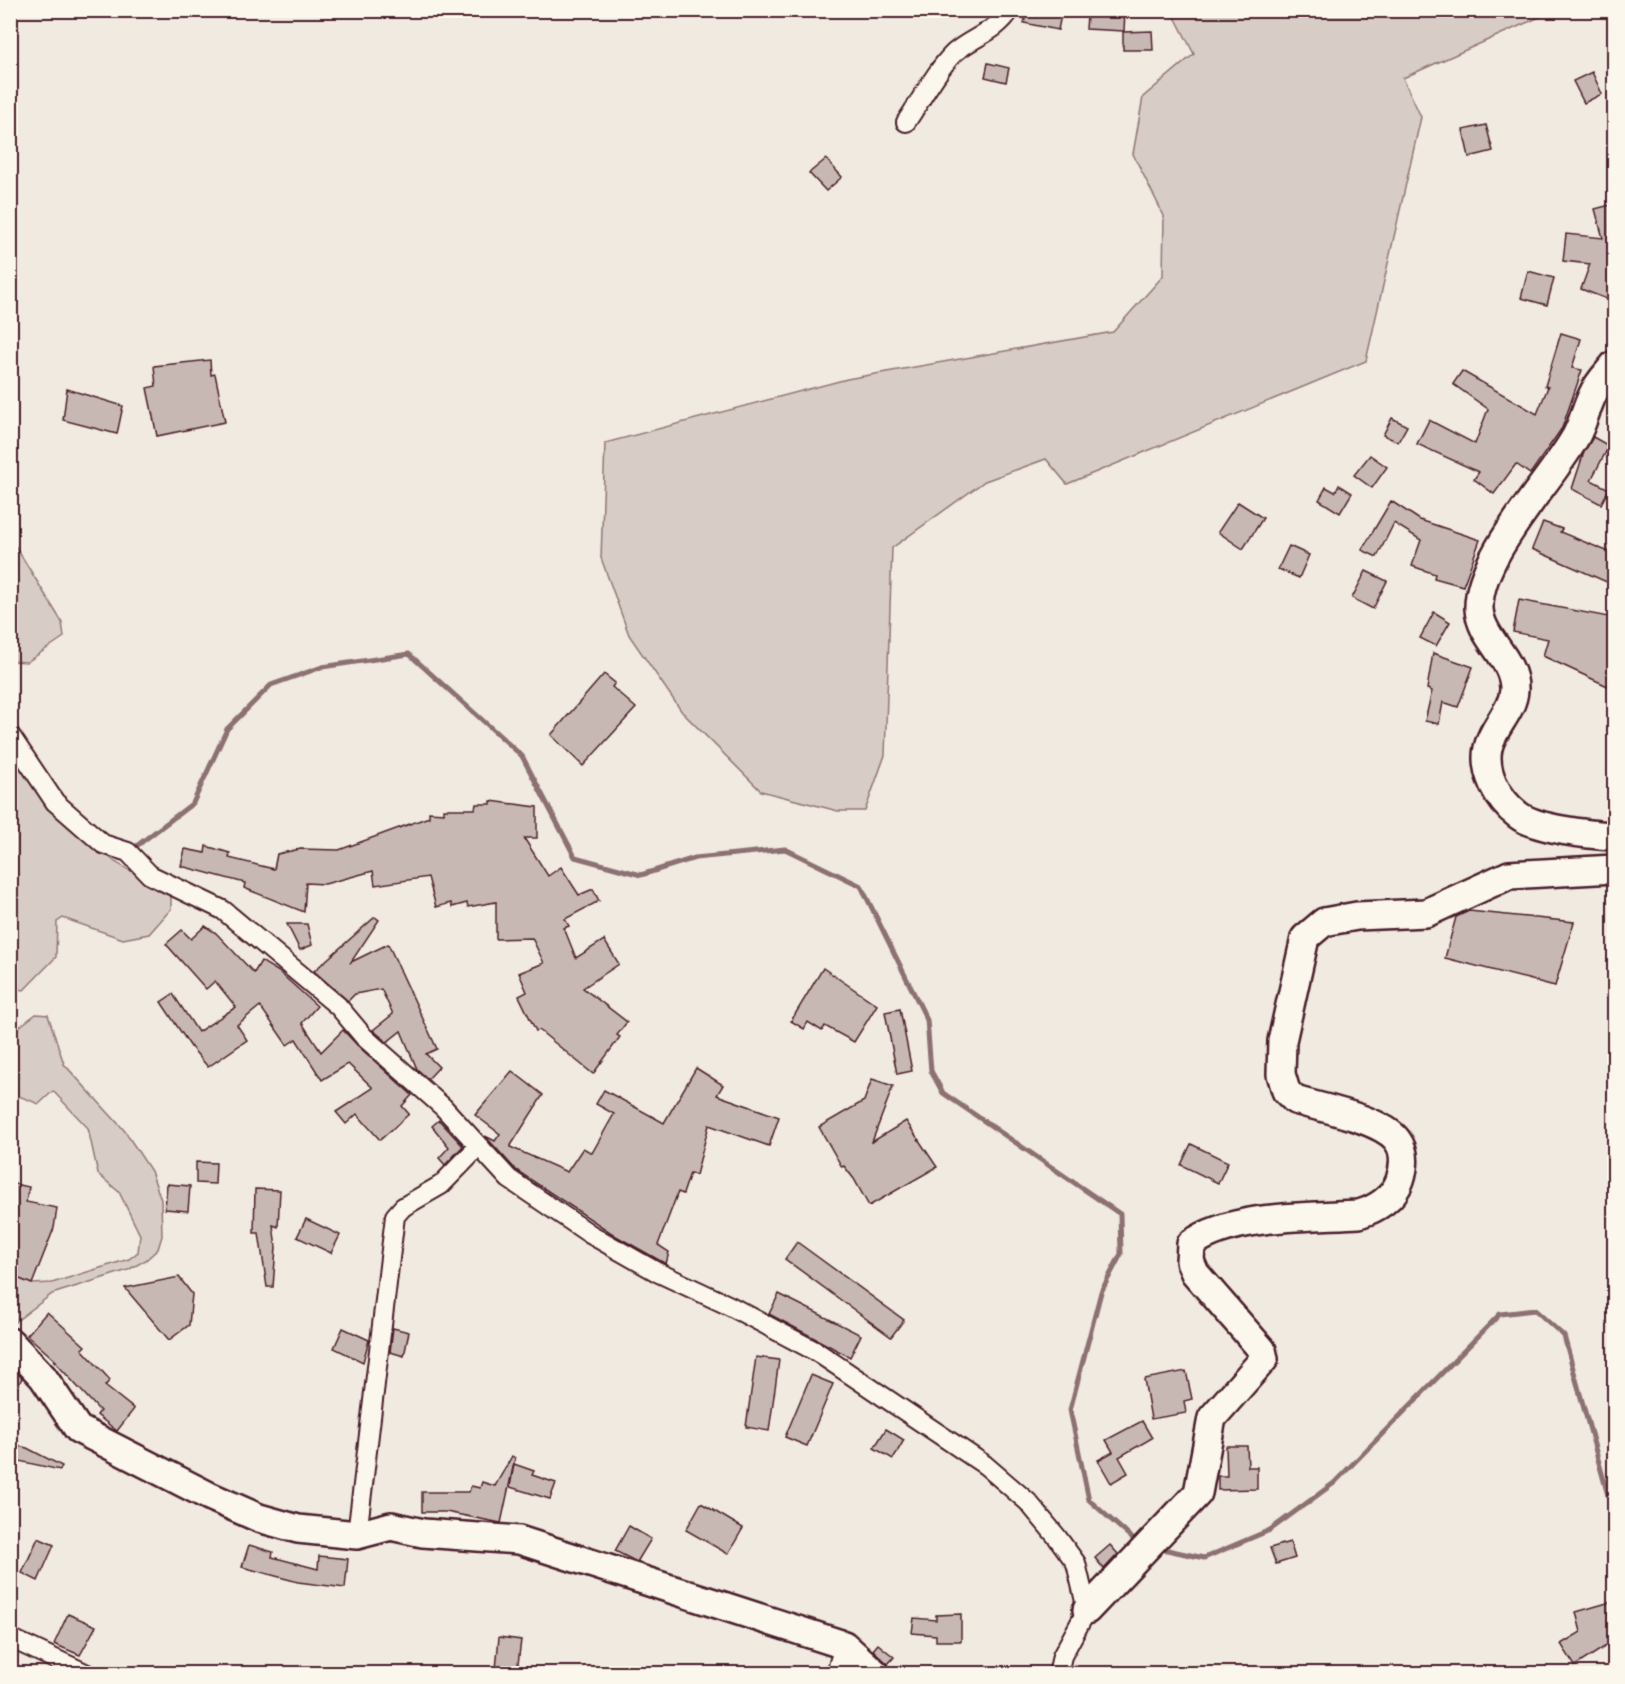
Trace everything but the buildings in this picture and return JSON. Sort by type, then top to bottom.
[{"type":"street","points":[[906,122],[952,55],[973,39],[993,29],[1010,10]]},
{"type":"street","points":[[1614,365],[1594,392],[1577,435],[1496,552],[1486,575],[1479,608],[1484,628],[1510,667],[1514,684],[1513,697],[1488,745],[1486,762],[1489,777],[1518,815],[1536,823],[1614,836]]},
{"type":"street","points":[[10,735],[55,802],[103,844],[128,852],[150,875],[223,910],[338,1006],[364,1037],[443,1107],[509,1179],[590,1234],[657,1272],[730,1306],[817,1352],[984,1465],[1028,1502],[1057,1536],[1076,1563],[1087,1610]]},
{"type":"street","points":[[1058,1674],[1062,1656],[1087,1610],[1198,1493],[1212,1418],[1264,1359],[1262,1350],[1195,1273],[1190,1261],[1191,1244],[1227,1228],[1260,1221],[1359,1214],[1373,1210],[1399,1184],[1404,1166],[1397,1141],[1382,1129],[1295,1100],[1286,1091],[1281,1074],[1282,1041],[1305,938],[1324,922],[1357,916],[1426,913],[1509,875],[1614,869]]},
{"type":"street","points":[[357,1535],[395,1216],[403,1207],[441,1185],[478,1147]]},
{"type":"street","points":[[10,1342],[43,1377],[78,1429],[209,1496],[259,1518],[298,1529],[357,1535],[391,1526],[423,1533],[519,1540],[844,1645],[876,1674]]},
{"type":"street","points":[[10,1638],[87,1674]]},
{"type":"street","points":[[836,1674],[844,1645]]},
{"type":"shaded area","points":[[1172,11],[1553,11],[1403,78],[1421,117],[1366,361],[1067,484],[1046,459],[985,481],[892,548],[885,755],[865,811],[838,811],[761,791],[682,712],[629,635],[601,558],[605,443],[847,379],[1113,332],[1163,276],[1164,216],[1133,154],[1143,97],[1194,54]]},
{"type":"shaded area","points":[[11,539],[62,622],[64,637],[27,662],[11,661]]},
{"type":"shaded area","points":[[10,750],[42,797],[115,862],[171,894],[171,909],[149,934],[123,939],[63,918],[57,922],[56,957],[24,990],[11,988]]},
{"type":"shaded area","points":[[36,1014],[48,1015],[64,1064],[124,1130],[151,1171],[161,1200],[162,1236],[158,1249],[146,1260],[128,1270],[52,1294],[11,1325],[10,1275],[32,1284],[52,1283],[129,1259],[138,1252],[140,1235],[119,1192],[98,1174],[88,1128],[53,1091],[39,1104],[11,1093],[11,1033]]},
{"type":"waterway","points":[[130,851],[193,803],[227,729],[271,685],[322,667],[409,654],[522,756],[575,857],[641,875],[695,858],[785,849],[861,886],[927,1020],[931,1071],[943,1093],[1120,1214],[1121,1254],[1101,1292],[1070,1410],[1089,1500],[1134,1540]]},
{"type":"waterway","points":[[1158,1548],[1204,1558],[1270,1530],[1334,1483],[1500,1314],[1535,1310],[1564,1336],[1614,1517]]}]
